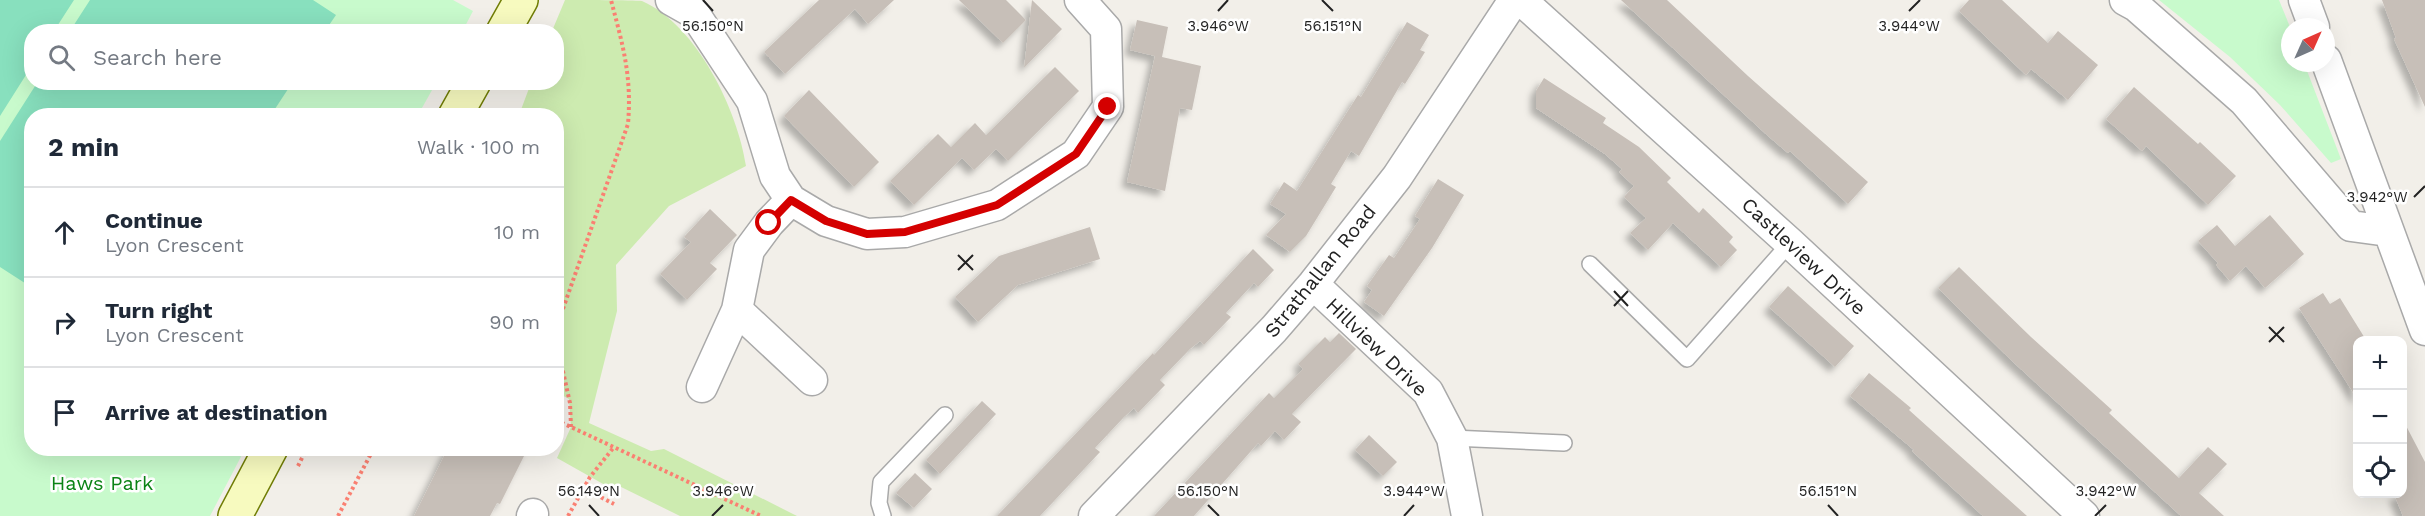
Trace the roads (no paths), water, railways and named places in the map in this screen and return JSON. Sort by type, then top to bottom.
[{"type":"main road","points":[[508,24],[521,0]]},
{"type":"main road","points":[[459,108],[470,90]]},
{"type":"main road","points":[[235,516],[267,456]]},
{"type":"street","points":[[692,4],[752,101],[775,176],[791,200],[826,221],[867,234],[905,232],[997,205],[1076,154],[1108,107],[1106,29],[1080,0]]},
{"type":"street","name":"Strathallan Road","points":[[1094,516],[1274,329],[1312,284],[1397,177],[1514,0]]},
{"type":"street","name":"Castleview Drive","points":[[1521,0],[1790,243],[2084,516]]},
{"type":"street","points":[[2125,0],[2136,6],[2244,100],[2351,226],[2388,231]]},
{"type":"street","points":[[2304,0],[2311,18]]},
{"type":"street","points":[[2330,72],[2425,330]]},
{"type":"street","points":[[702,387],[737,310],[749,250],[769,223],[791,200]]},
{"type":"street","name":"Hillview Drive","points":[[1312,284],[1428,392],[1452,438],[1467,516]]},
{"type":"street","points":[[737,310],[812,380]]},
{"type":"lane","points":[[1590,264],[1687,359],[1790,243]]},
{"type":"lane","points":[[883,516],[879,503],[881,482],[945,415]]},
{"type":"lane","points":[[1452,438],[1564,443]]},
{"type":"park label","name":"Haws Park","points":[[102,483]]}]
